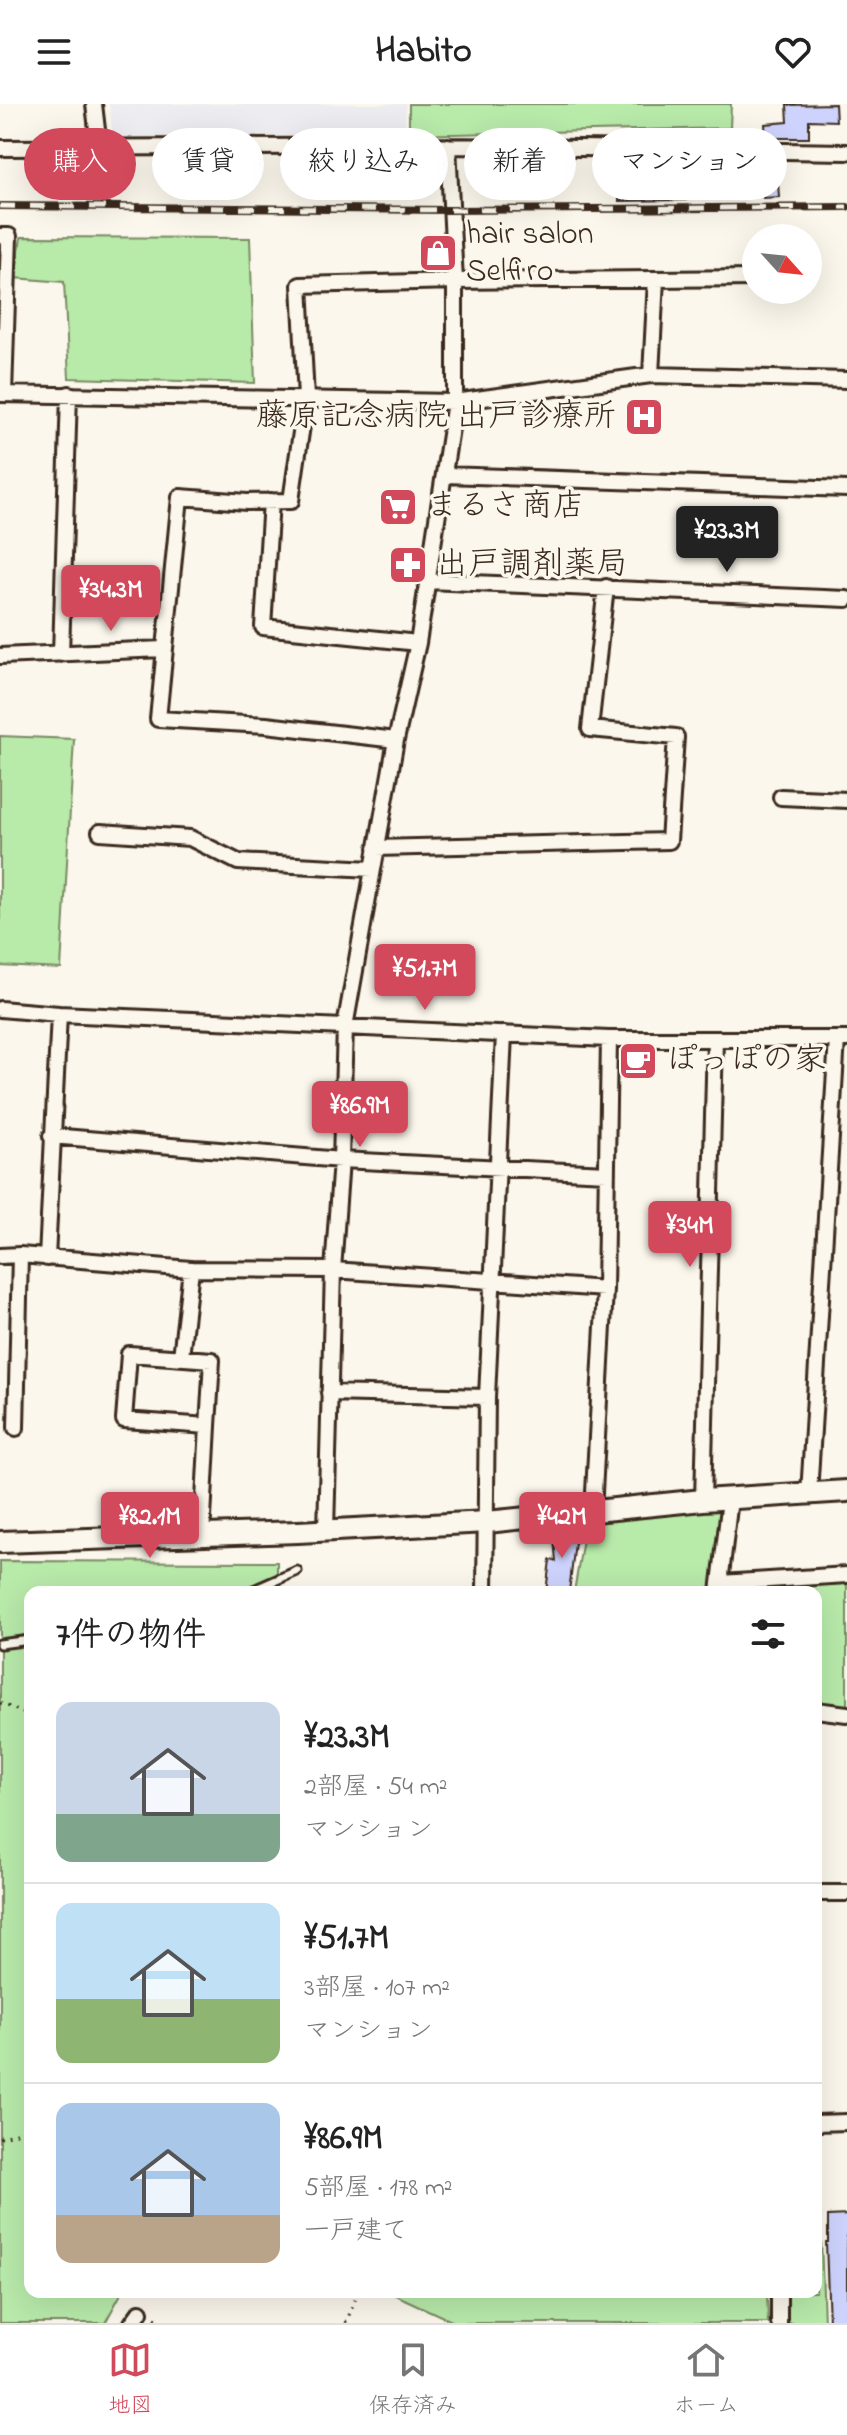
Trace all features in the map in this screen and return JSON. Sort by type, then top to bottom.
[{"type":"street","points":[[94,104],[97,128]]},
{"type":"street","points":[[136,147],[280,146]]},
{"type":"street","points":[[326,1530],[333,1270],[341,1160],[345,1027],[396,740],[418,643],[455,402],[455,281],[448,146],[847,152]]},
{"type":"street","points":[[0,148],[24,148]]},
{"type":"street","points":[[0,236],[9,236],[2,394],[455,402],[651,375],[847,380]]},
{"type":"street","points":[[396,740],[266,725],[158,719],[180,497],[291,501],[306,398],[300,285],[742,278]]},
{"type":"street","points":[[651,375],[656,279]]},
{"type":"street","points":[[61,654],[69,394]]},
{"type":"street","points":[[445,475],[847,489]]},
{"type":"street","points":[[271,501],[263,627],[418,643]]},
{"type":"street","points":[[427,581],[847,599]]},
{"type":"street","points":[[376,848],[669,841],[676,737],[590,729],[606,587]]},
{"type":"street","points":[[0,656],[163,649]]},
{"type":"street","points":[[781,797],[847,800]]},
{"type":"street","points":[[100,832],[190,838],[238,862],[372,869]]},
{"type":"street","points":[[0,1009],[609,1039],[842,1039],[809,1494]]},
{"type":"street","points":[[47,1258],[59,1014]]},
{"type":"street","points":[[485,1586],[487,1397],[504,1034]]},
{"type":"street","points":[[593,1511],[605,1289],[609,1039]]},
{"type":"street","points":[[703,1500],[715,1039]]},
{"type":"street","points":[[51,1136],[341,1160],[607,1173]]},
{"type":"street","points":[[16,1428],[20,1255]]},
{"type":"street","points":[[0,1256],[191,1269],[333,1270],[605,1289]]},
{"type":"street","points":[[181,1357],[191,1269]]},
{"type":"street","points":[[202,1536],[212,1360],[129,1354],[124,1420],[208,1426]]},
{"type":"street","points":[[329,1393],[487,1397]]},
{"type":"street","points":[[0,1542],[487,1522],[703,1500],[847,1491]]},
{"type":"street","points":[[719,1586],[730,1499]]},
{"type":"street","points":[[730,1586],[847,1575]]},
{"type":"street","points":[[822,1711],[847,1714]]},
{"type":"street","points":[[822,1893],[847,1893]]},
{"type":"street","points":[[822,2123],[847,2122]]},
{"type":"street","points":[[779,2298],[779,2323]]},
{"type":"lane","points":[[263,1586],[297,1571]]},
{"type":"lane","points":[[0,1644],[24,1641]]},
{"type":"path","points":[[0,1703],[24,1713]]},
{"type":"path","points":[[0,2138],[24,2131]]},
{"type":"path","points":[[346,2323],[356,2298]]},
{"type":"shaded area","points":[[109,104],[406,104],[405,128],[280,128],[280,136],[264,136],[264,128],[152,128],[152,137],[136,137],[136,128],[112,128]]},
{"type":"green space","points":[[409,104],[731,104],[730,128],[592,128],[592,131],[576,131],[576,128],[464,128],[464,134],[448,134],[448,128],[409,128]]},
{"type":"green space","points":[[21,237],[250,238],[255,383],[69,378],[64,282],[15,278]]},
{"type":"green space","points":[[0,736],[74,739],[61,969],[0,966]]},
{"type":"green space","points":[[716,1508],[722,1513],[712,1586],[575,1586],[584,1533],[591,1523]]},
{"type":"green space","points":[[0,1561],[277,1562],[277,1586],[24,1586],[24,2298],[119,2298],[105,2323],[0,2323]]},
{"type":"green space","points":[[847,1579],[847,1707],[822,1703],[822,1586],[790,1586]]},
{"type":"green space","points":[[822,2267],[824,2323],[788,2323],[788,2298],[822,2298]]},
{"type":"green space","points":[[402,2298],[767,2298],[768,2323],[456,2323]]},
{"type":"building","points":[[835,104],[836,121],[809,120],[809,138],[787,138],[787,128],[765,128],[765,124],[788,122],[787,105]]},
{"type":"building","points":[[576,1526],[577,1542],[570,1586],[547,1586],[550,1560],[556,1561],[553,1528]]},
{"type":"building","points":[[847,2215],[847,2323],[829,2323],[828,2216]]},
{"type":"railway","points":[[0,206],[450,210],[847,207]]},
{"type":"place","name":"hair salon Selfiro","points":[[438,253]]},
{"type":"place","name":"藤原記念病院 出戸診療所","points":[[644,417]]},
{"type":"place","name":"まるさ商店","points":[[398,507]]},
{"type":"place","name":"出戸調剤薬局","points":[[408,565]]},
{"type":"place","name":"ぽっぽの家","points":[[638,1061]]}]
